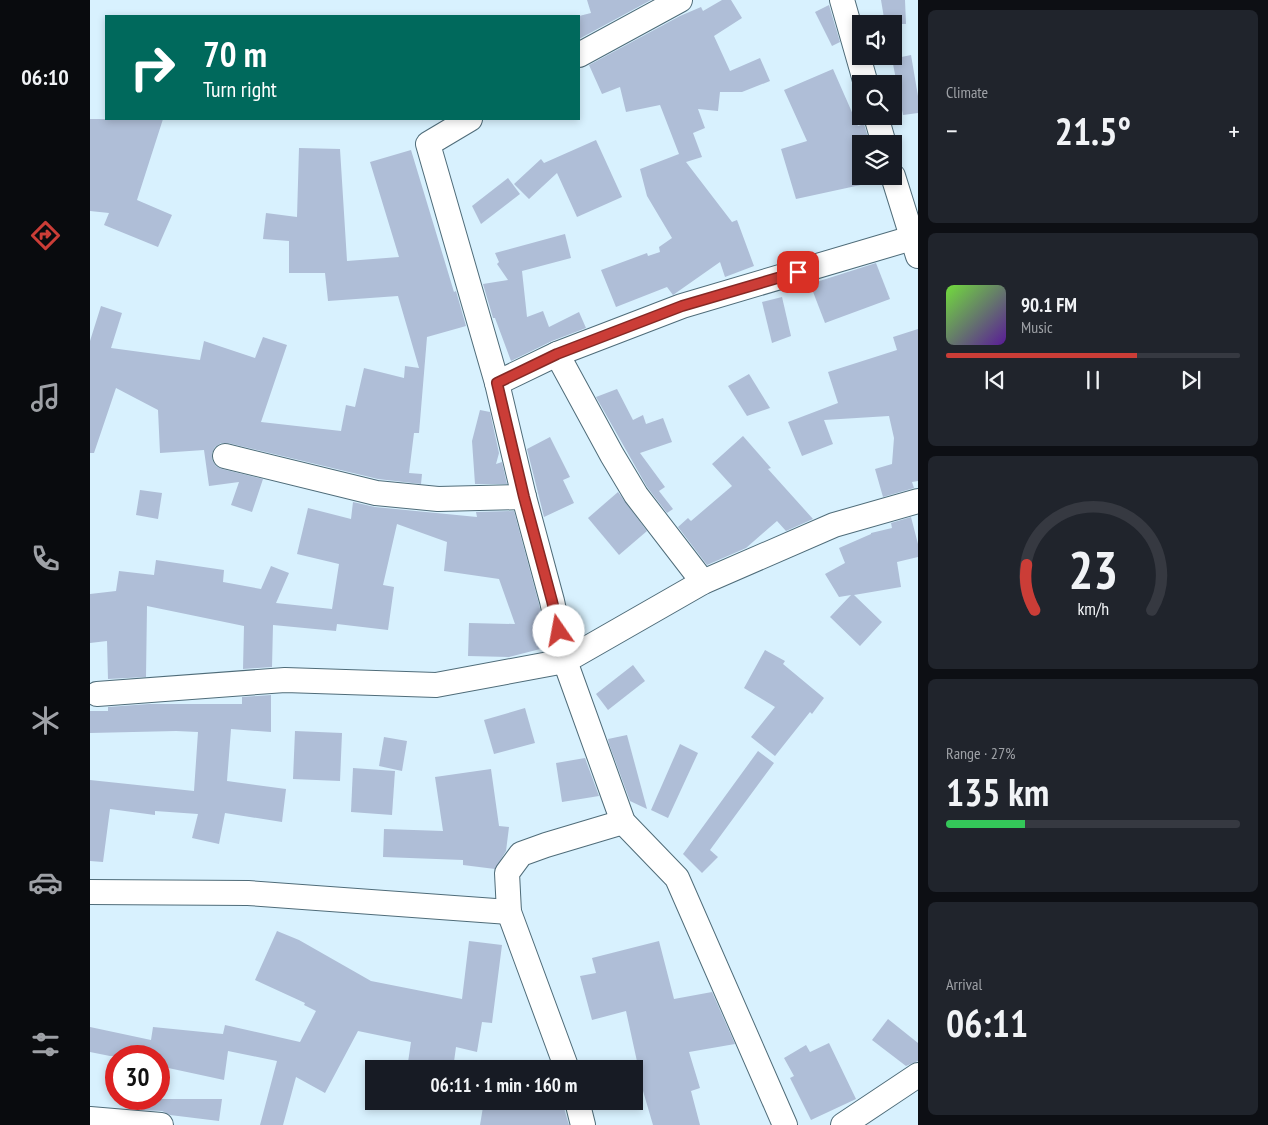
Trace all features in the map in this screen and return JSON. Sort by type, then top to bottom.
[{"type":"street","points":[[580,54],[680,0]]},
{"type":"street","points":[[842,0],[863,75]]},
{"type":"street","points":[[468,120],[428,144],[497,383],[524,497],[552,601],[565,661],[623,822],[676,878],[785,1125]]},
{"type":"street","points":[[497,383],[557,354],[682,306],[915,247],[896,185]]},
{"type":"street","points":[[557,354],[636,495],[703,582]]},
{"type":"street","points":[[224,456],[376,492],[438,499],[524,497]]},
{"type":"street","points":[[97,694],[285,680],[436,685],[565,661],[703,582],[834,525],[918,500]]},
{"type":"street","points":[[564,1060],[509,912],[508,873],[521,854],[623,822]]},
{"type":"street","points":[[90,892],[248,893],[509,912]]},
{"type":"street","points":[[843,1125],[918,1075]]},
{"type":"street","points":[[579,1110],[583,1125]]},
{"type":"street","points":[[90,1119],[161,1125]]},
{"type":"building","points":[[587,0],[651,0],[580,38],[580,16],[591,13]]},
{"type":"building","points":[[722,0],[731,0],[742,18],[714,36],[730,71],[760,58],[770,81],[742,92],[720,92],[718,111],[698,109],[705,128],[693,133],[702,157],[686,162],[732,222],[737,220],[754,266],[725,277],[720,262],[673,295],[667,287],[616,307],[601,270],[647,253],[648,256],[660,252],[659,247],[672,238],[647,196],[640,169],[679,154],[660,105],[626,112],[620,87],[602,94],[589,65],[680,16],[701,7],[703,11]]},
{"type":"building","points":[[881,0],[905,0],[906,24],[902,24],[902,15],[884,15]]},
{"type":"building","points":[[829,5],[840,42],[832,46],[815,12]]},
{"type":"building","points":[[911,55],[918,96],[918,113],[903,115],[902,75],[895,75],[893,65],[902,65],[902,57]]},
{"type":"building","points":[[833,69],[852,112],[852,125],[864,125],[867,135],[852,135],[852,185],[861,185],[796,199],[781,149],[807,141],[784,90]]},
{"type":"building","points":[[90,119],[163,120],[137,200],[172,215],[158,247],[104,225],[109,213],[90,211]]},
{"type":"building","points":[[596,140],[622,197],[577,217],[557,173],[529,199],[514,184],[541,159],[544,163]]},
{"type":"building","points":[[299,148],[340,149],[347,261],[399,257],[370,162],[411,150],[466,326],[427,337],[419,433],[414,433],[409,473],[422,474],[421,484],[378,479],[228,443],[221,443],[215,447],[212,453],[212,460],[216,466],[263,479],[252,512],[231,505],[239,482],[209,486],[204,450],[160,453],[158,410],[116,388],[94,453],[90,453],[90,341],[101,306],[122,313],[111,348],[200,360],[204,341],[255,358],[263,337],[287,345],[261,422],[341,431],[346,405],[355,407],[364,368],[404,378],[405,366],[419,368],[398,296],[328,301],[325,273],[289,273],[289,241],[263,239],[266,213],[297,217]]},
{"type":"building","points":[[508,178],[520,194],[481,224],[472,206]]},
{"type":"building","points":[[565,234],[571,258],[522,271],[527,317],[543,311],[549,327],[579,312],[586,328],[552,341],[511,361],[495,318],[493,318],[483,284],[508,280],[497,264],[499,262],[495,253]]},
{"type":"building","points":[[876,263],[890,299],[825,323],[810,284]]},
{"type":"building","points":[[782,297],[791,336],[772,343],[762,302]]},
{"type":"building","points":[[918,329],[918,481],[912,482],[914,488],[883,497],[875,469],[892,464],[894,438],[889,416],[824,420],[833,444],[802,456],[788,422],[838,403],[828,372],[897,350],[893,337]]},
{"type":"building","points":[[749,374],[770,408],[747,416],[728,386]]},
{"type":"building","points":[[617,389],[633,420],[643,415],[646,424],[663,418],[672,442],[640,453],[665,487],[659,491],[673,509],[667,513],[647,487],[596,397]]},
{"type":"building","points":[[480,410],[490,412],[499,453],[496,464],[502,462],[507,484],[475,484],[472,441]]},
{"type":"building","points":[[743,436],[771,468],[768,469],[813,519],[786,531],[777,521],[746,548],[707,565],[678,527],[688,518],[691,521],[732,486],[712,464]]},
{"type":"building","points":[[550,437],[570,477],[563,480],[574,503],[544,517],[527,449]]},
{"type":"building","points":[[140,490],[162,493],[158,519],[136,515]]},
{"type":"building","points":[[618,492],[647,531],[619,555],[588,518]]},
{"type":"building","points":[[353,502],[375,507],[477,517],[476,512],[514,511],[539,604],[548,647],[509,657],[468,656],[469,623],[515,624],[499,579],[444,571],[447,542],[397,524],[383,585],[394,587],[388,630],[337,624],[336,631],[273,625],[272,667],[243,669],[244,626],[147,606],[146,677],[108,679],[107,641],[90,643],[90,594],[116,591],[119,571],[154,575],[156,560],[224,570],[223,582],[261,589],[271,566],[289,573],[276,603],[332,609],[339,564],[297,554],[308,508],[351,519]]},
{"type":"building","points":[[911,517],[918,544],[918,557],[897,562],[901,587],[854,595],[882,622],[860,646],[830,617],[851,595],[839,597],[825,574],[845,563],[839,548],[871,533],[892,528],[891,523]]},
{"type":"building","points":[[765,650],[785,661],[783,664],[824,698],[812,714],[810,712],[775,756],[751,737],[775,707],[744,688]]},
{"type":"building","points":[[633,665],[645,681],[608,710],[596,694]]},
{"type":"building","points":[[271,695],[271,732],[231,729],[227,781],[286,789],[282,822],[225,813],[219,844],[192,838],[198,814],[155,811],[155,815],[110,809],[103,862],[90,861],[90,780],[194,791],[198,732],[90,733],[90,711],[108,711],[108,707],[149,704],[242,704],[242,697]]},
{"type":"building","points":[[525,708],[535,743],[494,754],[484,720]]},
{"type":"building","points":[[295,731],[342,733],[340,781],[293,779]]},
{"type":"building","points":[[627,735],[647,809],[630,801],[609,744],[608,739]]},
{"type":"building","points":[[384,737],[407,741],[402,771],[379,766]]},
{"type":"building","points":[[680,744],[698,753],[668,818],[651,810]]},
{"type":"building","points":[[758,751],[774,763],[710,850],[718,857],[702,873],[683,854]]},
{"type":"building","points":[[585,758],[599,796],[562,802],[556,763]]},
{"type":"building","points":[[353,768],[395,771],[392,815],[351,812]]},
{"type":"building","points":[[491,769],[499,826],[509,827],[506,851],[495,869],[463,865],[463,860],[383,857],[384,829],[443,831],[435,777]]},
{"type":"building","points":[[277,931],[299,940],[371,981],[462,999],[469,941],[502,945],[492,1023],[482,1022],[477,1052],[456,1047],[454,1060],[408,1060],[411,1042],[358,1031],[325,1093],[296,1077],[283,1125],[260,1125],[277,1061],[228,1051],[224,1080],[170,1068],[170,1045],[105,1045],[105,1055],[90,1052],[90,1027],[151,1040],[153,1027],[223,1034],[225,1025],[300,1042],[316,1011],[304,1005],[305,1003],[255,980]]},
{"type":"building","points":[[659,941],[674,999],[712,992],[735,1044],[689,1052],[700,1088],[691,1091],[700,1125],[653,1125],[643,1091],[643,1060],[637,1060],[626,1011],[592,1020],[580,976],[596,973],[592,958]]},
{"type":"building","points":[[888,1019],[918,1043],[918,1061],[906,1066],[872,1040]]},
{"type":"building","points":[[829,1043],[856,1099],[811,1120],[790,1078],[794,1076],[784,1058],[806,1045],[810,1052]]},
{"type":"building","points":[[170,1099],[222,1099],[219,1121],[170,1115],[162,1111],[141,1110],[170,1110]]},
{"type":"building","points":[[482,1110],[565,1110],[569,1125],[480,1125]]},
{"type":"route","points":[[559,631],[497,383],[557,354],[682,306],[798,272]]}]
